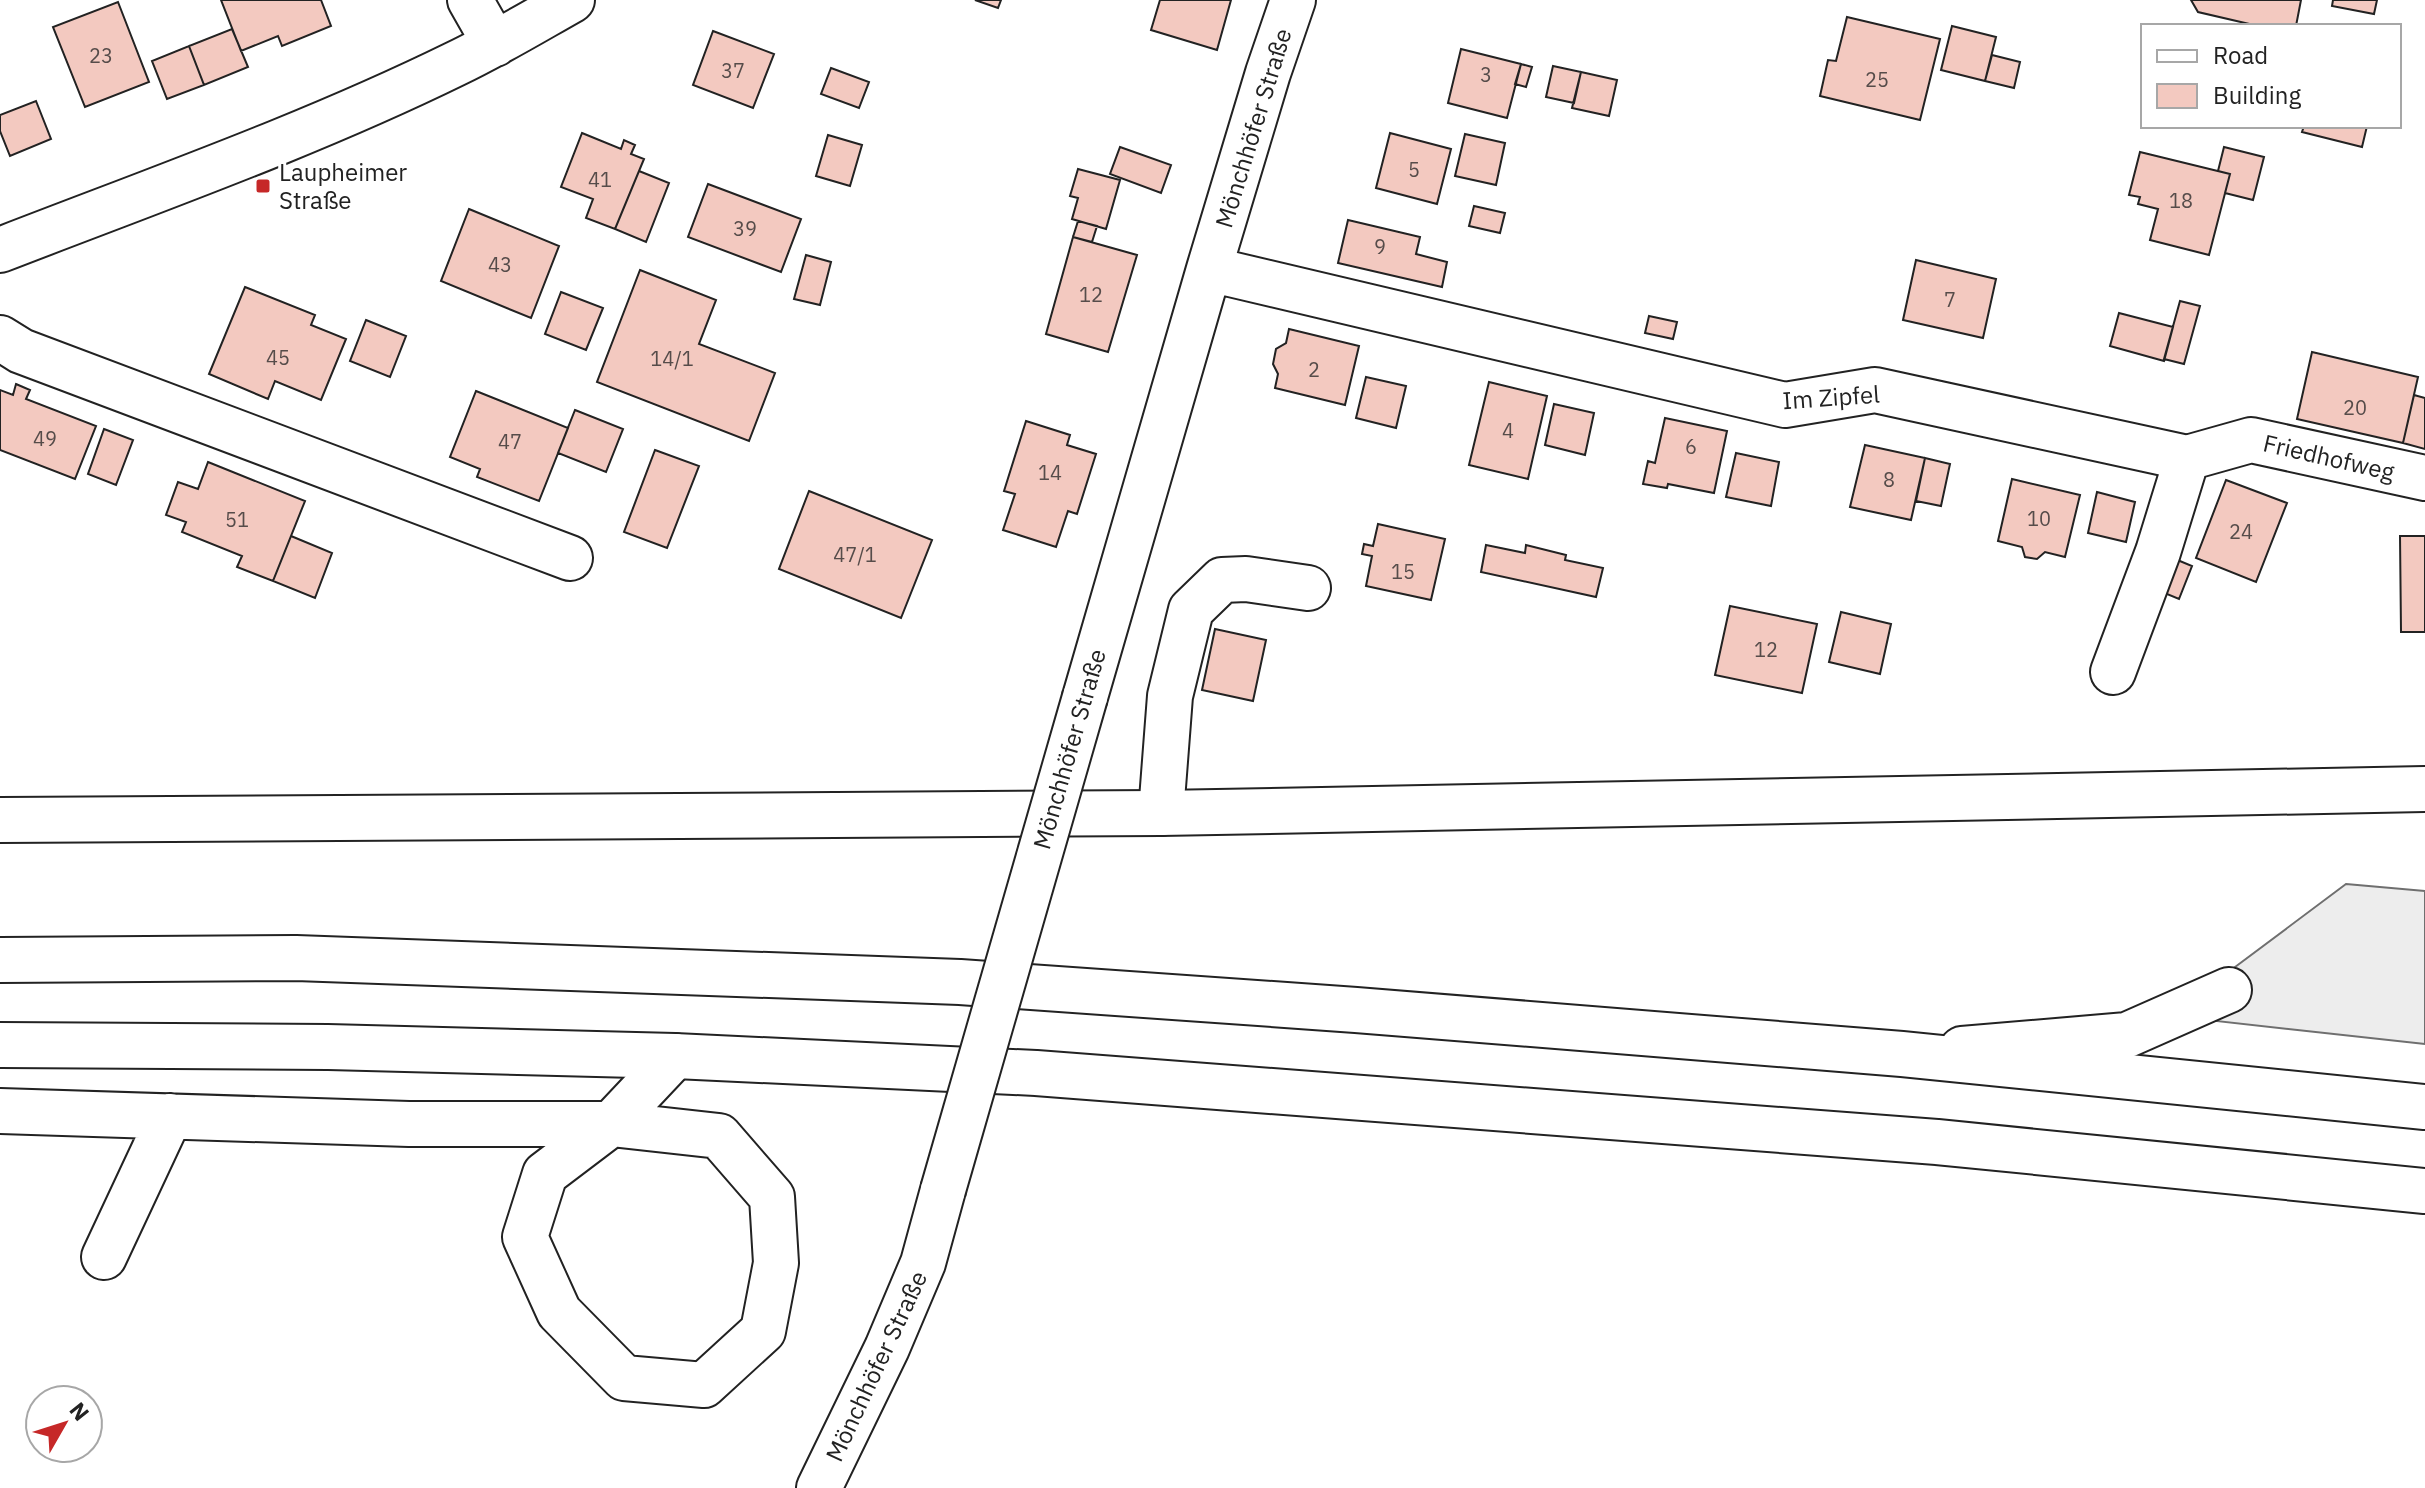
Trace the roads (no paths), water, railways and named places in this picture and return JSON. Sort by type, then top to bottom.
[{"type":"main road","points":[[470,0],[495,44]]},
{"type":"main road","points":[[0,250],[248,154],[387,96],[495,44],[572,0]]},
{"type":"main road","name":"Mönchhöfer Straße","points":[[819,1488],[887,1348],[923,1263],[1209,269],[1293,0]]},
{"type":"main road","name":"Im Zipfel","points":[[1209,269],[1785,405],[1875,390],[2187,458]]},
{"type":"main road","points":[[0,338],[21,351],[570,558]]},
{"type":"main road","name":"Friedhofweg","points":[[2187,458],[2251,440],[2425,478]]},
{"type":"main road","points":[[2113,672],[2158,552],[2187,458]]},
{"type":"main road","points":[[1161,813],[1170,696],[1191,610],[1222,580],[1246,579],[1308,588]]},
{"type":"main road","points":[[0,820],[1161,813],[2425,789]]},
{"type":"main road","points":[[0,960],[296,958],[960,982],[1902,1054],[2425,1107]]},
{"type":"main road","points":[[1902,1054],[2127,1035],[2229,990]]},
{"type":"main road","points":[[0,1045],[328,1047],[675,1056],[1036,1073],[1937,1142],[2425,1191]]},
{"type":"main road","points":[[0,1111],[409,1124],[611,1124],[719,1136],[772,1197],[776,1263],[763,1331],[704,1385],[624,1378],[559,1312],[525,1237],[545,1174],[611,1124],[675,1056]]},
{"type":"main road","points":[[104,1257],[170,1116]]},
{"type":"place","name":"Laupheimer Straße","points":[[263,186]]}]
